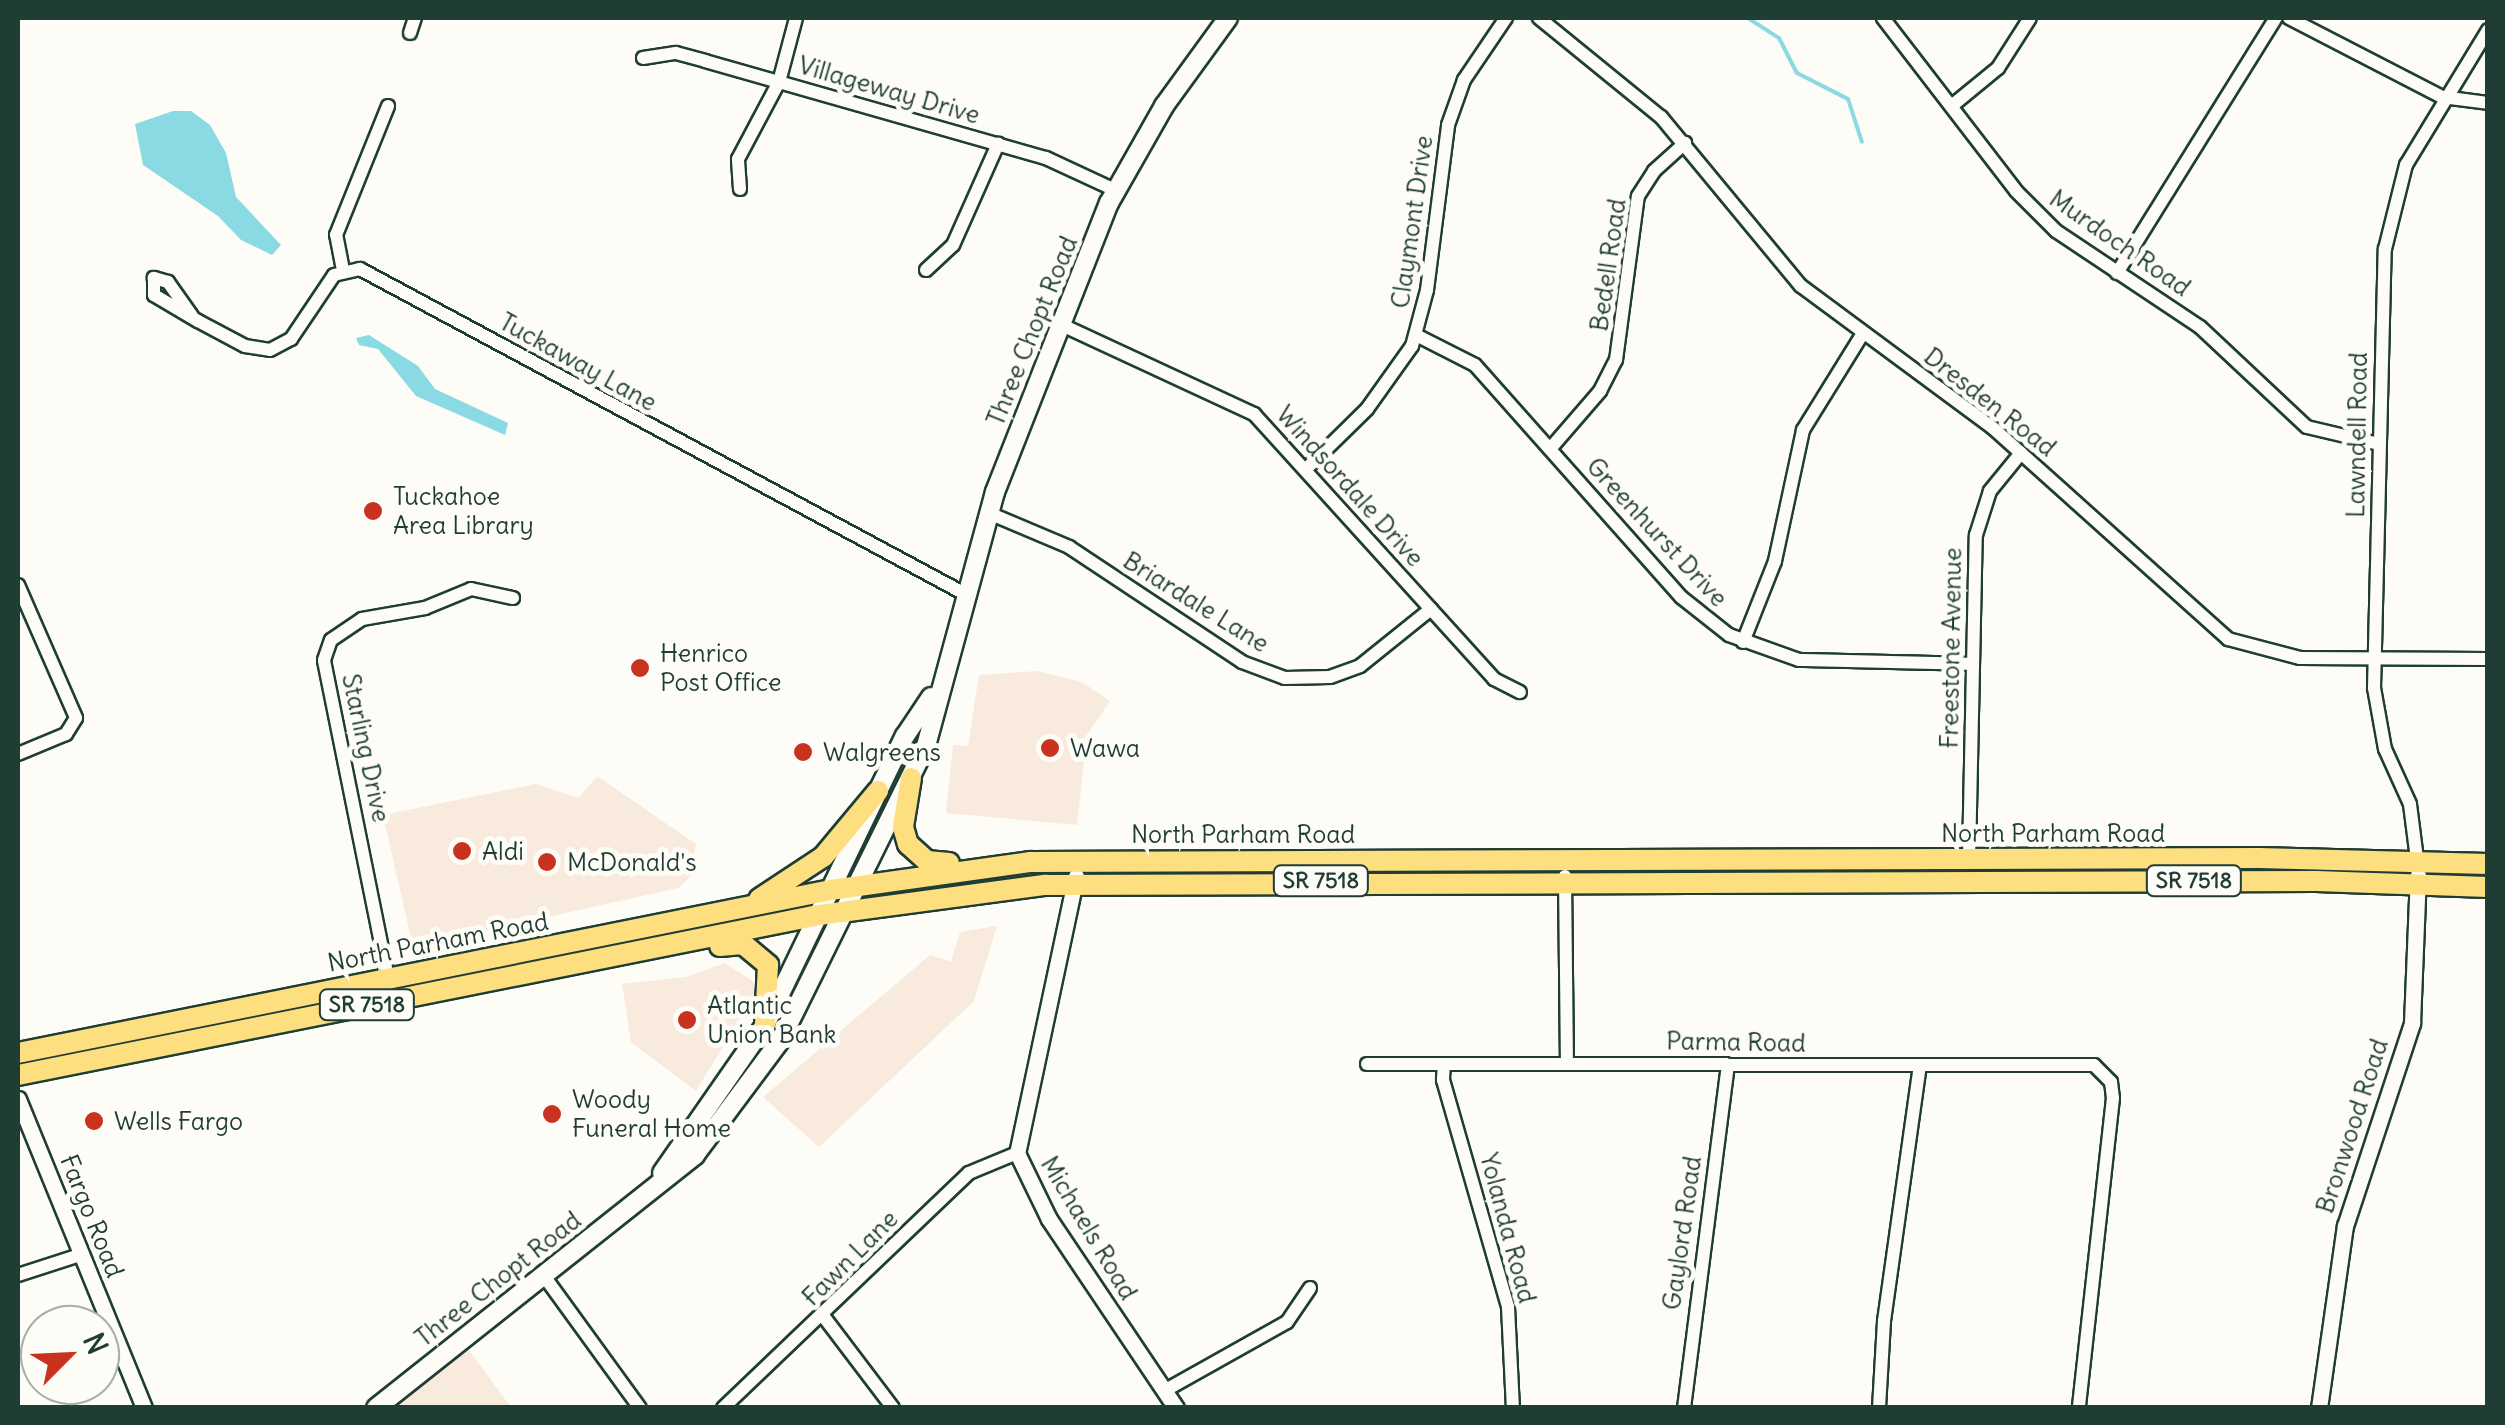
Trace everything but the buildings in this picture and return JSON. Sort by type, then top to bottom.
[{"type":"highway","points":[[911,778],[903,827],[914,852],[927,861],[976,868]]},
{"type":"highway","points":[[743,908],[823,857],[878,791]]},
{"type":"highway","points":[[1969,858],[1969,881]]},
{"type":"highway","name":"North Parham Road","points":[[18,1053],[831,890],[976,868],[1076,860],[2417,859],[2488,864]]},
{"type":"highway","name":"North Parham Road","points":[[18,1076],[846,910],[1076,883],[2418,881],[2488,887]]},
{"type":"highway","points":[[638,951],[750,947],[771,974],[766,1025]]},
{"type":"main road","name":"Three Chopt Road","points":[[376,1408],[696,1156],[745,1093],[792,1022],[926,746],[936,690],[989,513],[1116,190],[1164,106],[1228,18]]},
{"type":"main road","name":"Three Chopt Road","points":[[650,1190],[766,1025],[878,791],[936,690]]},
{"type":"street","points":[[410,33],[415,18]]},
{"type":"street","points":[[740,189],[738,159],[778,82],[796,18]]},
{"type":"street","name":"Claymont Drive","points":[[1307,468],[1388,384],[1416,336],[1448,125],[1464,80],[1506,18]]},
{"type":"street","name":"Dresden Road","points":[[1538,18],[1685,143],[1801,286],[2021,453],[2228,639],[2289,657],[2488,659]]},
{"type":"street","name":"Murdoch Road","points":[[1883,18],[1954,104],[2036,214],[2200,327],[2307,428],[2380,444]]},
{"type":"street","points":[[1954,104],[1998,68],[2030,18]]},
{"type":"street","points":[[2118,272],[2276,18]]},
{"type":"street","points":[[2289,18],[2446,98],[2488,103]]},
{"type":"street","name":"Lawndell Road","points":[[2417,859],[2410,804],[2379,728],[2375,658],[2388,222],[2406,165],[2488,30]]},
{"type":"street","name":"Villageway Drive","points":[[643,58],[676,53],[998,144],[1077,169],[1116,190]]},
{"type":"street","points":[[192,316],[245,346],[270,350],[291,339],[320,290],[344,270],[336,234],[388,106]]},
{"type":"street","name":"Bedell Road","points":[[1550,448],[1600,391],[1616,360],[1638,196],[1654,170],[1685,143]]},
{"type":"street","points":[[926,270],[954,245],[998,144]]},
{"type":"street","name":"Tuckaway Lane","points":[[344,270],[367,272],[965,594]]},
{"type":"street","name":"Windsordale Drive","points":[[1062,325],[1237,403],[1307,468],[1494,680],[1520,692]]},
{"type":"street","points":[[1743,642],[1775,560],[1804,430],[1862,335]]},
{"type":"street","name":"Greenhurst Drive","points":[[1416,336],[1475,365],[1681,597],[1743,642],[1799,660],[1972,664]]},
{"type":"street","name":"Freestone Avenue","points":[[1969,858],[1979,518],[1990,491],[2021,453]]},
{"type":"street","name":"Briardale Lane","points":[[989,513],[1069,547],[1242,662],[1285,678],[1330,677],[1360,666],[1431,609]]},
{"type":"street","points":[[18,585],[76,718],[66,734],[18,754]]},
{"type":"street","name":"Starling Drive","points":[[392,1000],[324,660],[330,640],[362,619],[425,608],[471,589],[513,598]]},
{"type":"street","points":[[1565,858],[1567,1064]]},
{"type":"street","name":"Bronwood Road","points":[[2320,1408],[2345,1226],[2412,1023],[2417,859]]},
{"type":"street","name":"Michaels Road","points":[[1076,860],[1076,883],[1017,1153],[1049,1219],[1176,1408]]},
{"type":"street","name":"Parma Road","points":[[1367,1064],[2078,1063],[2102,1070],[2113,1098],[2078,1408]]},
{"type":"street","name":"Yolanda Road","points":[[1444,1064],[1443,1080],[1508,1307],[1513,1408]]},
{"type":"street","name":"Gaylord Road","points":[[1684,1408],[1728,1066]]},
{"type":"street","points":[[1879,1408],[1884,1321],[1920,1066]]},
{"type":"street","name":"Fargo Road","points":[[18,1098],[139,1406]]},
{"type":"street","name":"Fawn Lane","points":[[723,1408],[824,1317],[969,1173],[1017,1153]]},
{"type":"street","points":[[18,1275],[80,1255]]},
{"type":"street","points":[[544,1276],[640,1408]]},
{"type":"street","points":[[1164,1391],[1287,1322],[1310,1288]]},
{"type":"street","points":[[824,1317],[893,1408]]},
{"type":"shaded area","points":[[1037,671],[1082,682],[1110,701],[1087,735],[1077,825],[946,813],[953,745],[968,746],[979,675]]},
{"type":"shaded area","points":[[597,776],[696,844],[690,877],[678,888],[413,947],[383,815],[536,784],[579,798]]},
{"type":"shaded area","points":[[997,926],[974,1001],[819,1147],[763,1097],[930,955],[951,962],[960,932]]},
{"type":"shaded area","points":[[725,963],[760,986],[696,1091],[631,1042],[622,984],[686,977]]},
{"type":"shaded area","points":[[468,1349],[511,1407],[393,1407],[439,1371]]},
{"type":"water","points":[[173,111],[191,111],[210,125],[226,153],[236,197],[281,245],[272,255],[241,240],[218,216],[143,165],[135,124]]},
{"type":"water","points":[[369,335],[418,366],[435,389],[508,423],[505,435],[416,396],[378,349],[359,345],[356,338]]},
{"type":"waterway","points":[[1748,18],[1779,38],[1797,73],[1848,99],[1862,142]]},
{"type":"place","name":"Tuckahoe Area Library","points":[[373,511]]},
{"type":"place","name":"Henrico Post Office","points":[[640,668]]},
{"type":"place","name":"Wawa","points":[[1050,748]]},
{"type":"place","name":"Walgreens","points":[[803,752]]},
{"type":"place","name":"Aldi","points":[[462,851]]},
{"type":"place","name":"McDonald's","points":[[547,862]]},
{"type":"place","name":"Atlantic Union Bank","points":[[687,1020]]},
{"type":"place","name":"Woody Funeral Home","points":[[552,1114]]},
{"type":"place","name":"Wells Fargo","points":[[94,1121]]}]
